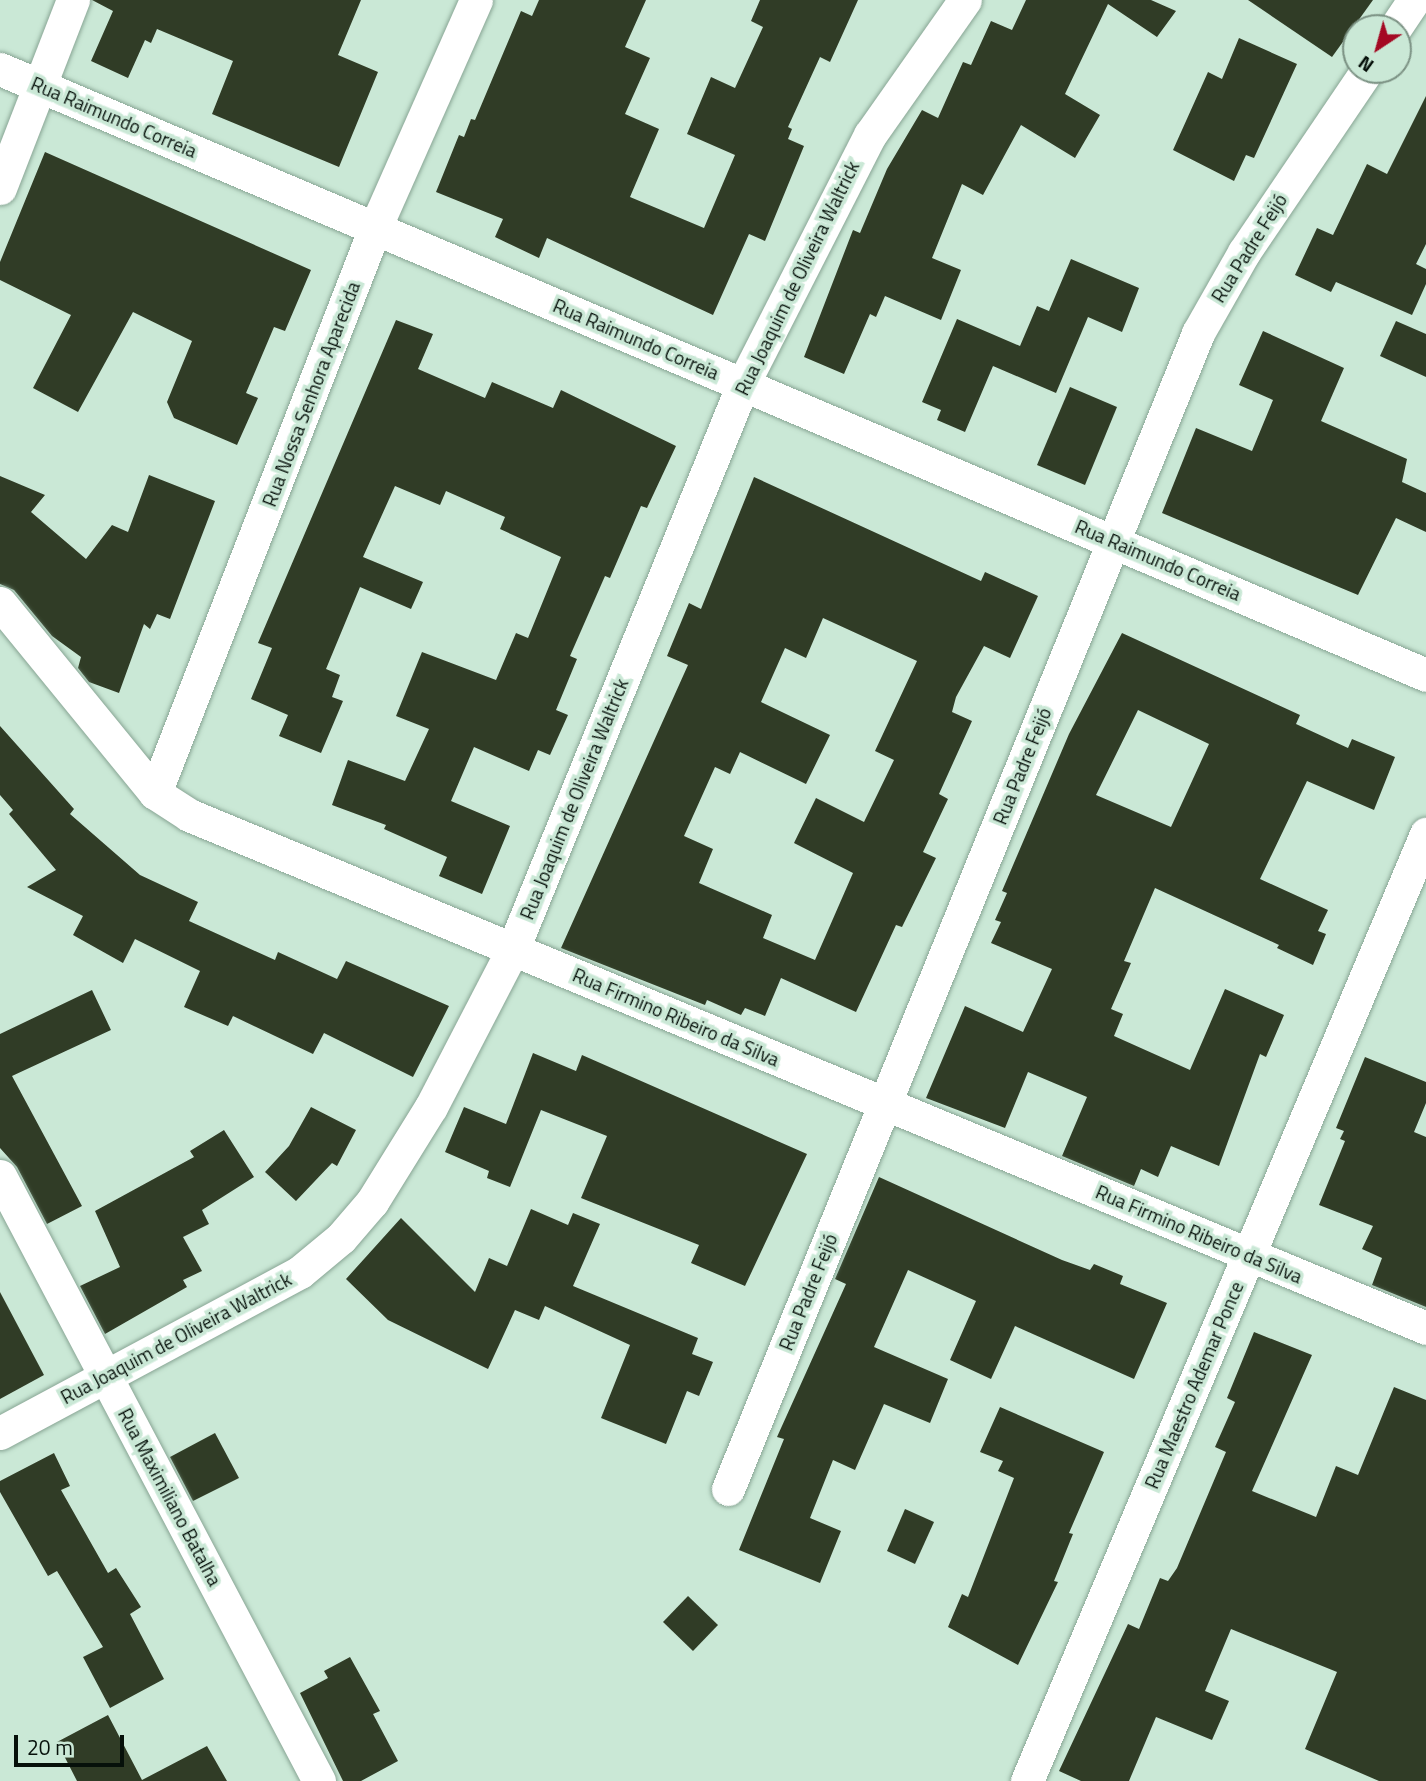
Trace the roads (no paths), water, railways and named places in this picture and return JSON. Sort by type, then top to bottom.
[{"type":"street","points":[[0,188],[73,0]]},
{"type":"street","name":"Rua Nossa Senhora Aparecida","points":[[155,793],[375,228],[476,0]]},
{"type":"street","name":"Rua Joaquim de Oliveira Waltrick","points":[[0,1433],[105,1375],[241,1307],[300,1272],[341,1238],[396,1167],[513,949],[743,384],[870,135],[965,0]]},
{"type":"street","name":"Rua Raimundo Correia","points":[[0,69],[1426,675]]},
{"type":"street","name":"Rua Padre Feijó","points":[[728,1489],[1113,541],[1218,295],[1358,84]]},
{"type":"street","name":"Rua Firmino Ribeiro da Silva","points":[[0,603],[155,793],[188,815],[1426,1328]]},
{"type":"street","name":"Rua Maestro Ademar Ponce","points":[[1027,1781],[1426,834]]},
{"type":"street","name":"Rua Maximiliano Batalha","points":[[0,1176],[320,1781]]}]
